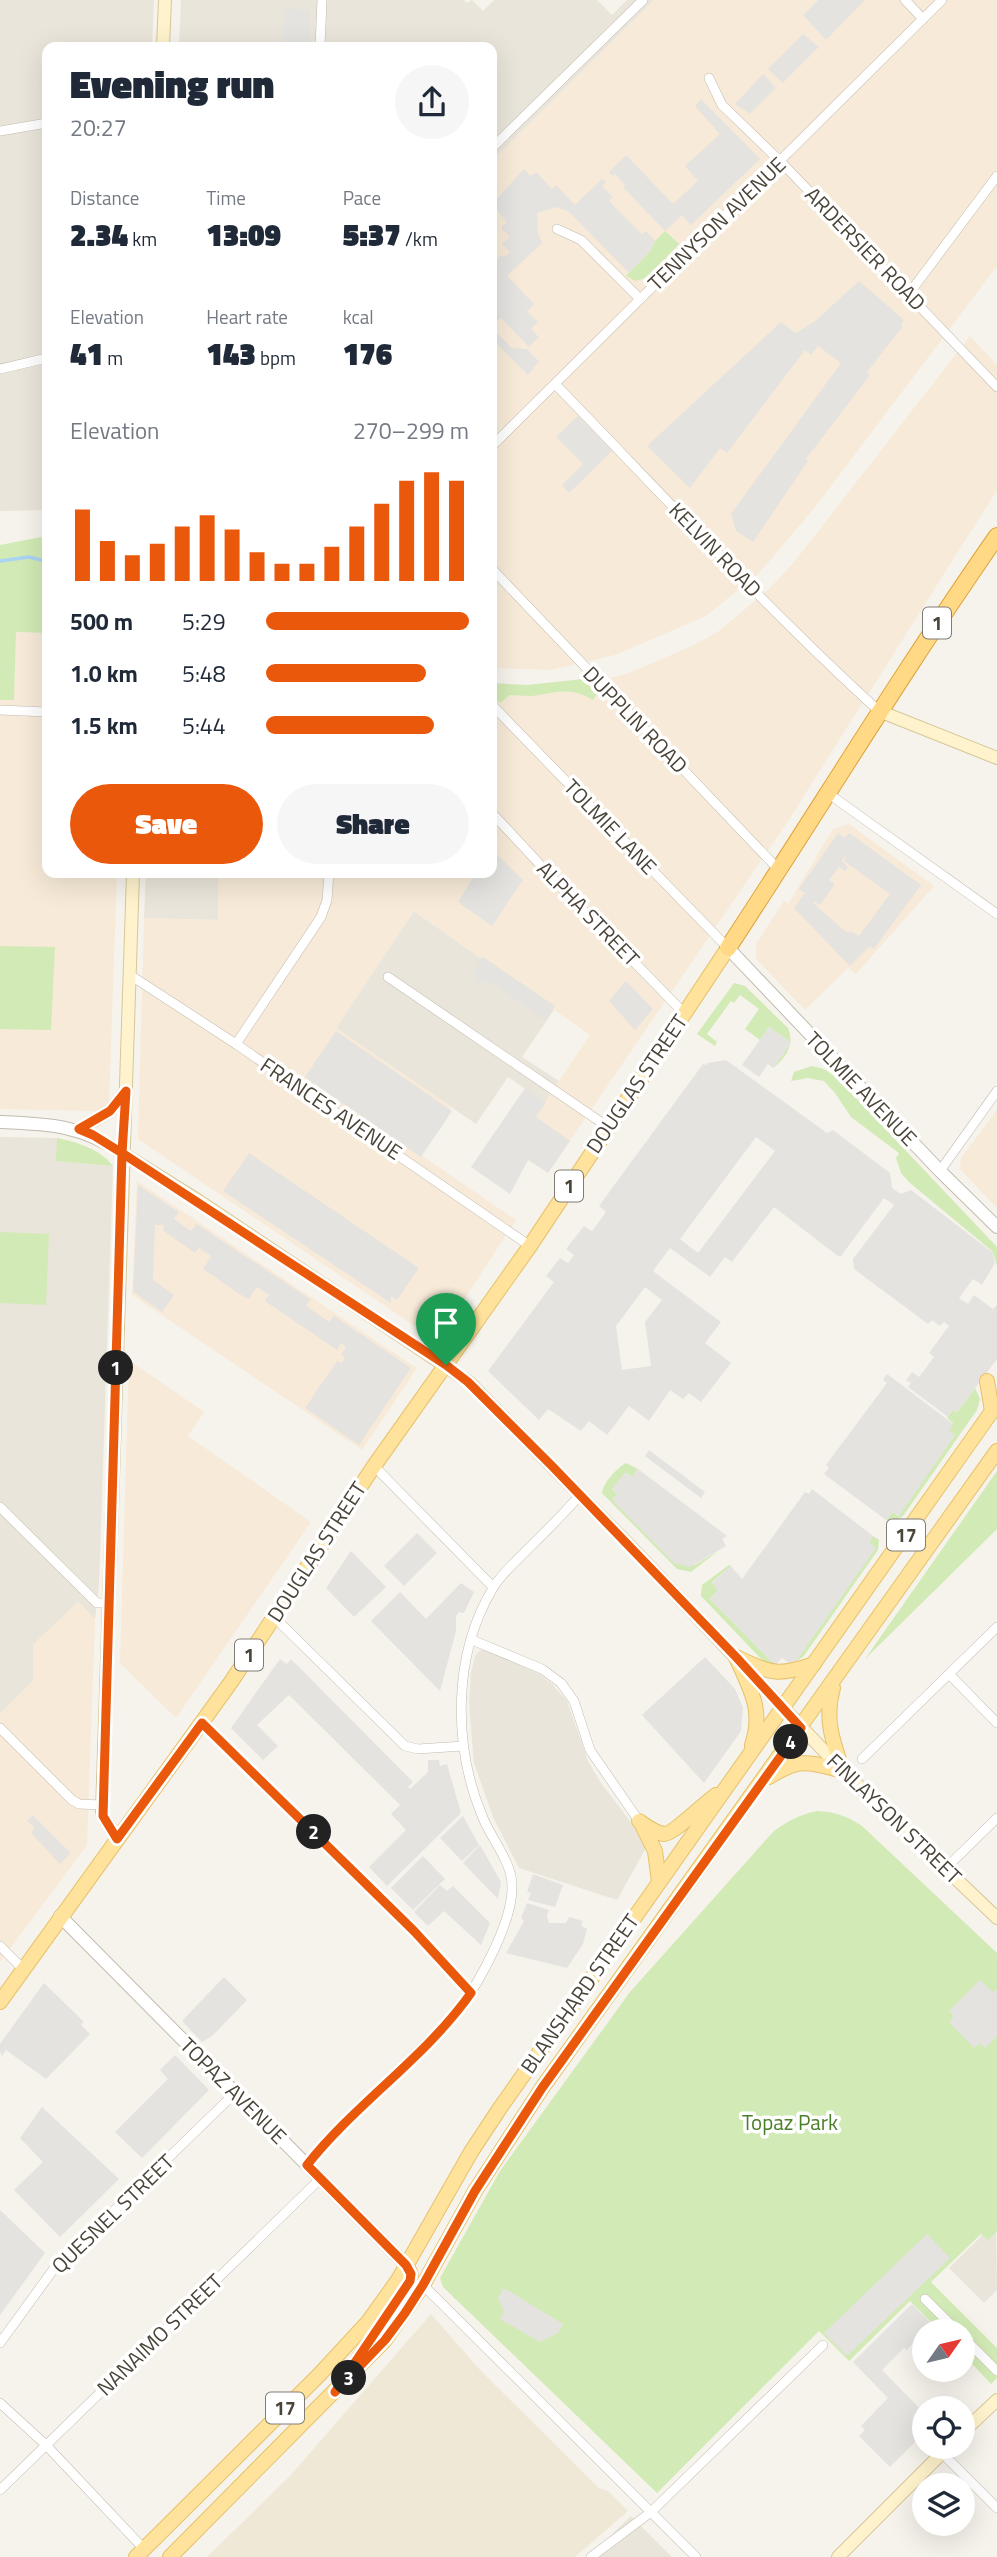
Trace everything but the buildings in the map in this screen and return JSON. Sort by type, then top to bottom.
[{"type":"highway","name":"DOUGLAS STREET","points":[[728,948],[780,871],[879,711],[997,536]]},
{"type":"main road","points":[[163,42],[165,0]]},
{"type":"main road","points":[[879,711],[997,758]]},
{"type":"main road","points":[[117,1839],[103,1816],[102,1805],[133,878]]},
{"type":"main road","name":"DOUGLAS STREET","points":[[0,2002],[202,1723],[374,1466],[530,1246],[728,948]]},
{"type":"main road","points":[[79,1129],[110,1111],[126,1091]]},
{"type":"main road","name":"FINLAYSON STREET","points":[[122,1153],[468,1382],[580,1495],[843,1771],[997,1918]]},
{"type":"main road","points":[[987,1381],[995,1408]]},
{"type":"main road","name":"BLANSHARD STREET","points":[[140,2553],[349,2344],[385,2300],[493,2119],[995,1408]]},
{"type":"main road","name":"BLANSHARD STREET","points":[[170,2557],[385,2340],[423,2285],[503,2146],[565,2055],[836,1680],[997,1451]]},
{"type":"main road","points":[[736,1657],[768,1672],[789,1673],[814,1664]]},
{"type":"main road","points":[[736,1657],[758,1713],[756,1735],[749,1755]]},
{"type":"main road","points":[[836,1680],[828,1703],[828,1722],[843,1771]]},
{"type":"main road","points":[[763,1781],[786,1766],[807,1761],[843,1771]]},
{"type":"main road","points":[[639,1821],[662,1834],[671,1833],[701,1804],[724,1790]]},
{"type":"main road","points":[[639,1821],[655,1851],[659,1882]]},
{"type":"main road","points":[[335,2392],[410,2281],[411,2274],[406,2265]]},
{"type":"main road","points":[[975,2421],[997,2400]]},
{"type":"main road","points":[[838,2557],[937,2459]]},
{"type":"street","points":[[320,42],[322,0]]},
{"type":"street","points":[[497,143],[643,0]]},
{"type":"street","points":[[905,0],[923,19]]},
{"type":"street","name":"TENNYSON AVENUE","points":[[497,441],[942,0]]},
{"type":"street","name":"ARDERSIER ROAD","points":[[709,78],[722,105],[781,162],[997,387]]},
{"type":"street","points":[[0,131],[42,124]]},
{"type":"street","points":[[908,295],[997,176]]},
{"type":"street","points":[[557,229],[581,240],[640,299]]},
{"type":"street","points":[[0,369],[42,359]]},
{"type":"street","name":"KELVIN ROAD","points":[[555,384],[752,589],[832,669],[879,711]]},
{"type":"street","name":"DUPPLIN ROAD","points":[[497,574],[780,871]]},
{"type":"street","points":[[0,710],[42,712]]},
{"type":"street","name":"TOLMIE LANE","points":[[497,710],[728,948]]},
{"type":"street","points":[[829,794],[997,914]]},
{"type":"street","name":"ALPHA STREET","points":[[497,818],[570,898],[685,1014]]},
{"type":"street","points":[[236,1044],[321,917],[327,900],[329,878]]},
{"type":"street","name":"TOLMIE AVENUE","points":[[728,948],[940,1171],[997,1227]]},
{"type":"street","name":"FRANCES AVENUE","points":[[130,975],[236,1044],[530,1246]]},
{"type":"street","points":[[388,977],[608,1127]]},
{"type":"street","points":[[940,1171],[997,1091]]},
{"type":"street","points":[[0,1122],[79,1129],[122,1153]]},
{"type":"street","points":[[374,1466],[493,1587]]},
{"type":"street","points":[[307,2165],[333,2135],[449,2021],[471,1993],[494,1948],[509,1908],[512,1886],[510,1872],[472,1791],[463,1746],[460,1709],[465,1667],[479,1616],[493,1587],[580,1495]]},
{"type":"street","points":[[0,1507],[97,1603],[109,1603]]},
{"type":"street","points":[[274,1617],[405,1746],[418,1749],[463,1746]]},
{"type":"street","points":[[862,1759],[997,1627]]},
{"type":"street","points":[[472,1640],[542,1669],[561,1683],[574,1701],[590,1749],[639,1821]]},
{"type":"street","points":[[949,1674],[997,1723]]},
{"type":"street","points":[[202,1723],[414,1931],[471,1993]]},
{"type":"street","points":[[0,1728],[72,1800],[79,1804],[102,1805]]},
{"type":"street","points":[[945,1869],[997,1818]]},
{"type":"street","name":"TOPAZ AVENUE","points":[[61,1916],[406,2265]]},
{"type":"street","points":[[0,1946],[24,1970]]},
{"type":"street","name":"QUESNEL STREET","points":[[0,2343],[53,2270],[236,2092]]},
{"type":"street","name":"NANAIMO STREET","points":[[0,2490],[320,2179]]},
{"type":"street","points":[[423,2285],[696,2557]]},
{"type":"street","points":[[925,2298],[945,2319]]},
{"type":"street","points":[[590,2557],[651,2512],[823,2345]]},
{"type":"street","points":[[975,2349],[997,2371]]},
{"type":"street","points":[[0,2403],[46,2445],[140,2553]]},
{"type":"street","points":[[954,2459],[997,2508]]},
{"type":"shaded area","points":[[0,0],[154,0],[152,42],[42,42],[42,510],[0,511]]},
{"type":"shaded area","points":[[181,0],[464,0],[467,3],[472,0],[483,11],[494,0],[597,0],[612,15],[627,0],[654,0],[497,156],[497,42],[179,42]]},
{"type":"shaded area","points":[[654,0],[997,0],[997,266],[816,506],[760,572],[706,616],[615,655],[551,670],[497,668],[497,156]]},
{"type":"shaded area","points":[[818,0],[865,0],[826,40],[803,15]]},
{"type":"shaded area","points":[[285,8],[310,10],[310,42],[283,42]]},
{"type":"shaded area","points":[[803,34],[819,47],[783,83],[768,69]]},
{"type":"shaded area","points":[[763,74],[776,88],[750,114],[735,104]]},
{"type":"shaded area","points":[[701,99],[760,159],[691,225],[682,215],[665,231],[623,187],[625,185],[615,174],[612,176],[609,172],[626,155],[673,204],[698,181],[685,166],[720,134],[695,106]]},
{"type":"shaded area","points":[[524,169],[531,176],[536,172],[552,189],[556,185],[575,205],[602,179],[606,182],[602,186],[613,197],[609,201],[642,234],[646,231],[655,241],[651,250],[629,273],[569,212],[557,207],[537,213],[538,233],[542,243],[507,276],[534,304],[527,311],[538,322],[531,329],[539,337],[529,347],[501,318],[497,322],[497,259],[510,252],[502,244],[510,237],[501,228],[507,222],[497,210],[497,199]]},
{"type":"shaded area","points":[[859,281],[904,320],[901,324],[903,326],[867,372],[870,375],[806,459],[808,461],[753,542],[736,531],[731,514],[841,363],[818,346],[811,355],[805,350],[727,453],[720,448],[690,488],[647,446],[781,322],[796,333],[814,322]]},
{"type":"shaded area","points":[[497,333],[512,348],[527,349],[539,361],[528,375],[497,344]]},
{"type":"shaded area","points":[[970,336],[997,365],[997,490],[788,821],[548,1173],[519,1140],[590,1035],[414,911],[336,1028],[452,1107],[421,1155],[516,1220],[437,1341],[138,1139],[144,918],[218,920],[218,878],[497,878],[497,688],[573,688],[632,672],[719,631],[769,589],[795,561]]},
{"type":"shaded area","points":[[578,416],[612,451],[569,493],[562,485],[583,464],[556,437]]},
{"type":"shaded area","points":[[16,632],[42,633],[42,878],[117,878],[109,1104],[97,1111],[0,1109],[0,700],[14,700]]},
{"type":"shaded area","points":[[849,824],[934,886],[856,974],[848,968],[805,1010],[756,959],[756,944],[784,901],[788,904],[833,829]]},
{"type":"shaded area","points":[[838,833],[845,838],[849,833],[921,885],[874,949],[870,946],[850,966],[794,908],[805,893],[799,889]],"holes":[[[847,854],[844,861],[890,894],[859,936],[846,932],[813,903],[820,905],[835,884],[829,880],[839,867],[845,871],[848,867],[842,861]]]},
{"type":"shaded area","points":[[497,855],[523,880],[492,926],[458,902],[473,878],[497,878]]},
{"type":"shaded area","points":[[146,878],[218,878],[218,920],[144,918]]},
{"type":"shaded area","points":[[414,911],[554,1010],[522,1057],[559,1081],[546,1103],[508,1077],[476,1124],[336,1028]]},
{"type":"shaded area","points":[[483,957],[555,1006],[545,1021],[493,983],[491,985],[484,980],[480,984],[474,980],[477,975],[473,972]]},
{"type":"shaded area","points":[[626,981],[653,1009],[635,1030],[609,1001]]},
{"type":"shaded area","points":[[769,1027],[791,1043],[773,1068],[768,1064],[759,1077],[742,1065]]},
{"type":"shaded area","points":[[336,1031],[452,1111],[421,1157],[305,1077]]},
{"type":"shaded area","points":[[726,1060],[827,1133],[833,1130],[890,1173],[892,1188],[901,1194],[911,1190],[992,1252],[995,1263],[982,1285],[973,1279],[959,1298],[968,1304],[974,1295],[993,1309],[997,1305],[997,1359],[957,1412],[953,1410],[948,1417],[908,1387],[911,1383],[906,1380],[912,1372],[919,1377],[934,1357],[929,1353],[949,1326],[944,1322],[940,1326],[932,1320],[928,1324],[854,1269],[853,1259],[894,1205],[884,1198],[841,1256],[774,1207],[732,1262],[725,1257],[710,1277],[670,1248],[653,1271],[721,1322],[705,1343],[731,1363],[701,1402],[689,1393],[683,1399],[670,1390],[649,1421],[629,1406],[607,1435],[589,1421],[581,1431],[548,1409],[539,1420],[488,1371],[554,1282],[546,1276],[560,1258],[568,1263],[574,1255],[566,1249],[584,1226],[592,1231],[606,1212],[599,1206],[703,1064]],"holes":[[[756,1137],[775,1151],[698,1253],[680,1239]],[[645,1287],[662,1300],[645,1322],[651,1366],[622,1370],[616,1326]]]},
{"type":"shaded area","points":[[525,1088],[546,1103],[536,1117],[570,1141],[548,1173],[528,1160],[510,1194],[471,1167]]},
{"type":"shaded area","points":[[997,1110],[997,1208],[960,1169],[961,1158]]},
{"type":"shaded area","points":[[0,1137],[57,1138],[57,1161],[113,1166],[99,1586],[95,1619],[78,1602],[34,1644],[33,1681],[0,1714]]},
{"type":"shaded area","points":[[249,1153],[419,1268],[397,1300],[391,1296],[391,1303],[223,1191]]},
{"type":"shaded area","points":[[137,1181],[417,1368],[362,1450],[132,1295]]},
{"type":"shaded area","points":[[138,1185],[179,1212],[174,1219],[191,1231],[197,1224],[310,1299],[306,1306],[329,1322],[334,1316],[411,1368],[359,1445],[305,1408],[337,1361],[342,1363],[345,1358],[341,1355],[346,1347],[341,1343],[337,1350],[265,1301],[269,1295],[257,1287],[249,1299],[241,1295],[203,1269],[211,1256],[199,1248],[195,1253],[164,1231],[163,1225],[155,1225],[153,1280],[174,1295],[162,1312],[133,1292]]},
{"type":"shaded area","points":[[129,1360],[204,1412],[188,1436],[311,1522],[176,1718],[120,1663]]},
{"type":"shaded area","points":[[887,1374],[953,1424],[949,1430],[955,1435],[899,1516],[893,1512],[886,1520],[824,1474],[829,1468],[826,1465],[887,1383],[883,1380]]},
{"type":"shaded area","points":[[649,1450],[705,1492],[701,1498],[645,1456]]},
{"type":"shaded area","points":[[638,1469],[727,1536],[722,1539],[726,1546],[690,1567],[674,1563],[614,1502],[613,1498],[617,1494],[612,1488],[625,1473],[632,1477]]},
{"type":"shaded area","points":[[812,1489],[873,1536],[869,1543],[876,1548],[796,1661],[789,1663],[782,1658],[775,1665],[710,1599],[718,1590],[712,1583],[731,1566],[742,1579],[805,1492],[809,1494]]},
{"type":"shaded area","points":[[417,1533],[437,1553],[404,1586],[384,1566]]},
{"type":"shaded area","points":[[351,1551],[386,1587],[354,1617],[326,1588]]},
{"type":"shaded area","points":[[461,1583],[474,1592],[464,1613],[459,1612],[456,1616],[456,1631],[440,1691],[371,1621],[400,1592],[426,1619]]},
{"type":"shaded area","points":[[79,1602],[95,1619],[87,1845],[0,1962],[0,1714],[33,1681],[33,1644]]},
{"type":"shaded area","points":[[487,1650],[538,1673],[567,1701],[588,1761],[601,1783],[643,1838],[647,1846],[617,1900],[519,1868],[493,1817],[474,1763],[469,1704],[471,1672],[476,1654]]},
{"type":"shaded area","points":[[705,1657],[735,1689],[743,1708],[741,1731],[704,1783],[642,1715]]},
{"type":"shaded area","points":[[280,1659],[287,1664],[291,1659],[413,1782],[408,1787],[410,1789],[428,1772],[428,1760],[439,1760],[440,1766],[447,1764],[461,1813],[387,1886],[369,1867],[406,1830],[391,1814],[400,1805],[289,1695],[257,1725],[278,1746],[263,1760],[231,1728]]},
{"type":"shaded area","points":[[33,1815],[71,1853],[60,1864],[31,1833],[35,1828],[27,1821]]},
{"type":"shaded area","points":[[463,1816],[479,1845],[462,1861],[440,1838]]},
{"type":"shaded area","points":[[480,1845],[501,1882],[498,1899],[463,1863]]},
{"type":"shaded area","points":[[423,1856],[445,1879],[413,1910],[391,1888]]},
{"type":"shaded area","points":[[533,1874],[563,1885],[555,1907],[528,1900],[531,1893],[527,1892]]},
{"type":"shaded area","points":[[440,1885],[447,1891],[453,1886],[490,1923],[481,1945],[444,1911],[428,1926],[414,1912]]},
{"type":"shaded area","points":[[527,1903],[549,1910],[549,1923],[566,1923],[569,1917],[583,1921],[581,1926],[587,1929],[583,1944],[567,1968],[506,1953],[524,1921],[521,1918]]},
{"type":"shaded area","points":[[224,1977],[247,2000],[212,2036],[202,2042],[182,2021]]},
{"type":"shaded area","points":[[980,1980],[993,1992],[997,1989],[997,2036],[985,2048],[980,2043],[974,2048],[949,2022],[954,2016],[949,2011]]},
{"type":"shaded area","points":[[44,1983],[84,2022],[81,2025],[90,2034],[46,2079],[6,2050],[2,2056],[0,2052],[0,2044]]},
{"type":"shaded area","points":[[175,2055],[209,2090],[142,2158],[115,2132],[168,2079],[160,2070]]},
{"type":"shaded area","points":[[42,2107],[119,2179],[60,2237],[14,2190],[43,2162],[20,2138]]},
{"type":"shaded area","points":[[0,2210],[45,2253],[0,2315]]},
{"type":"shaded area","points":[[996,2222],[997,2290],[984,2303],[949,2268]]},
{"type":"shaded area","points":[[927,2234],[950,2258],[847,2356],[824,2333]]},
{"type":"shaded area","points":[[504,2288],[563,2324],[558,2333],[540,2342],[500,2319],[504,2312],[498,2298]]},
{"type":"shaded area","points":[[912,2304],[927,2319],[912,2319],[912,2344],[907,2350],[904,2348],[882,2370],[912,2401],[912,2445],[890,2467],[859,2436],[865,2430],[861,2426],[888,2398],[853,2362]]},
{"type":"shaded area","points":[[431,2314],[481,2371],[599,2488],[608,2491],[628,2511],[575,2557],[207,2557],[289,2477]]},
{"type":"shaded area","points":[[631,2516],[672,2557],[589,2557]]},
{"type":"green space","points":[[665,231],[679,244],[648,277],[636,281],[626,276],[651,250],[655,241]]},
{"type":"green space","points":[[42,537],[42,633],[16,632],[14,700],[0,700],[0,545]]},
{"type":"green space","points":[[583,679],[597,694],[593,700],[573,692],[510,695],[500,703],[497,700],[497,683],[527,685]]},
{"type":"green space","points":[[0,946],[55,947],[51,1030],[0,1029]]},
{"type":"green space","points":[[734,983],[745,986],[788,1028],[790,1042],[769,1027],[760,1040],[745,1029],[759,1009],[740,995],[734,1003],[731,1001],[707,1034],[717,1042],[715,1046],[697,1034]]},
{"type":"green space","points":[[790,1045],[782,1060],[773,1068]]},
{"type":"green space","points":[[812,1066],[824,1069],[837,1078],[997,1247],[997,1265],[992,1251],[910,1183],[901,1173],[896,1158],[899,1153],[851,1117],[824,1081],[808,1078],[791,1081],[794,1072]]},
{"type":"green space","points":[[57,1138],[95,1151],[113,1166],[56,1161]]},
{"type":"green space","points":[[0,1232],[49,1234],[46,1305],[0,1303]]},
{"type":"green space","points":[[975,1388],[980,1399],[977,1410],[903,1516],[894,1521],[886,1520],[893,1512],[898,1516],[955,1435],[948,1430],[953,1423],[947,1418],[953,1410],[957,1412]]},
{"type":"green space","points":[[626,1463],[638,1469],[632,1477],[626,1473],[612,1489],[617,1494],[695,1565],[718,1551],[691,1572],[677,1569],[602,1493],[611,1476]]},
{"type":"green space","points":[[997,1471],[997,1529],[865,1659]]},
{"type":"green space","points":[[873,1536],[879,1540],[878,1550],[803,1657],[796,1661],[875,1548],[869,1543]]},
{"type":"green space","points":[[731,1566],[712,1582],[718,1590],[710,1599],[775,1665],[764,1662],[701,1596],[702,1585]]},
{"type":"green space","name":"Topaz Park","points":[[830,1812],[862,1826],[997,1953],[997,2231],[988,2240],[981,2234],[931,2282],[968,2319],[928,2319],[910,2301],[849,2361],[819,2331],[657,2493],[443,2287],[440,2278],[500,2171],[630,1992],[773,1832],[804,1814]]},
{"type":"green space","name":"Topaz Park","points":[[975,2326],[997,2348],[997,2378],[991,2384],[975,2367]]},
{"type":"waterway","points":[[0,561],[29,557],[42,560]]},
{"type":"route","points":[[446,1365],[122,1153],[126,1091],[110,1111],[79,1129],[122,1153],[103,1816],[117,1839],[202,1723],[414,1931],[471,1993],[449,2021],[333,2135],[307,2165],[406,2265],[411,2274],[410,2281],[394,2308],[335,2392],[385,2340],[405,2313],[475,2191],[542,2088],[801,1728],[606,1521],[468,1382],[446,1365]]}]
